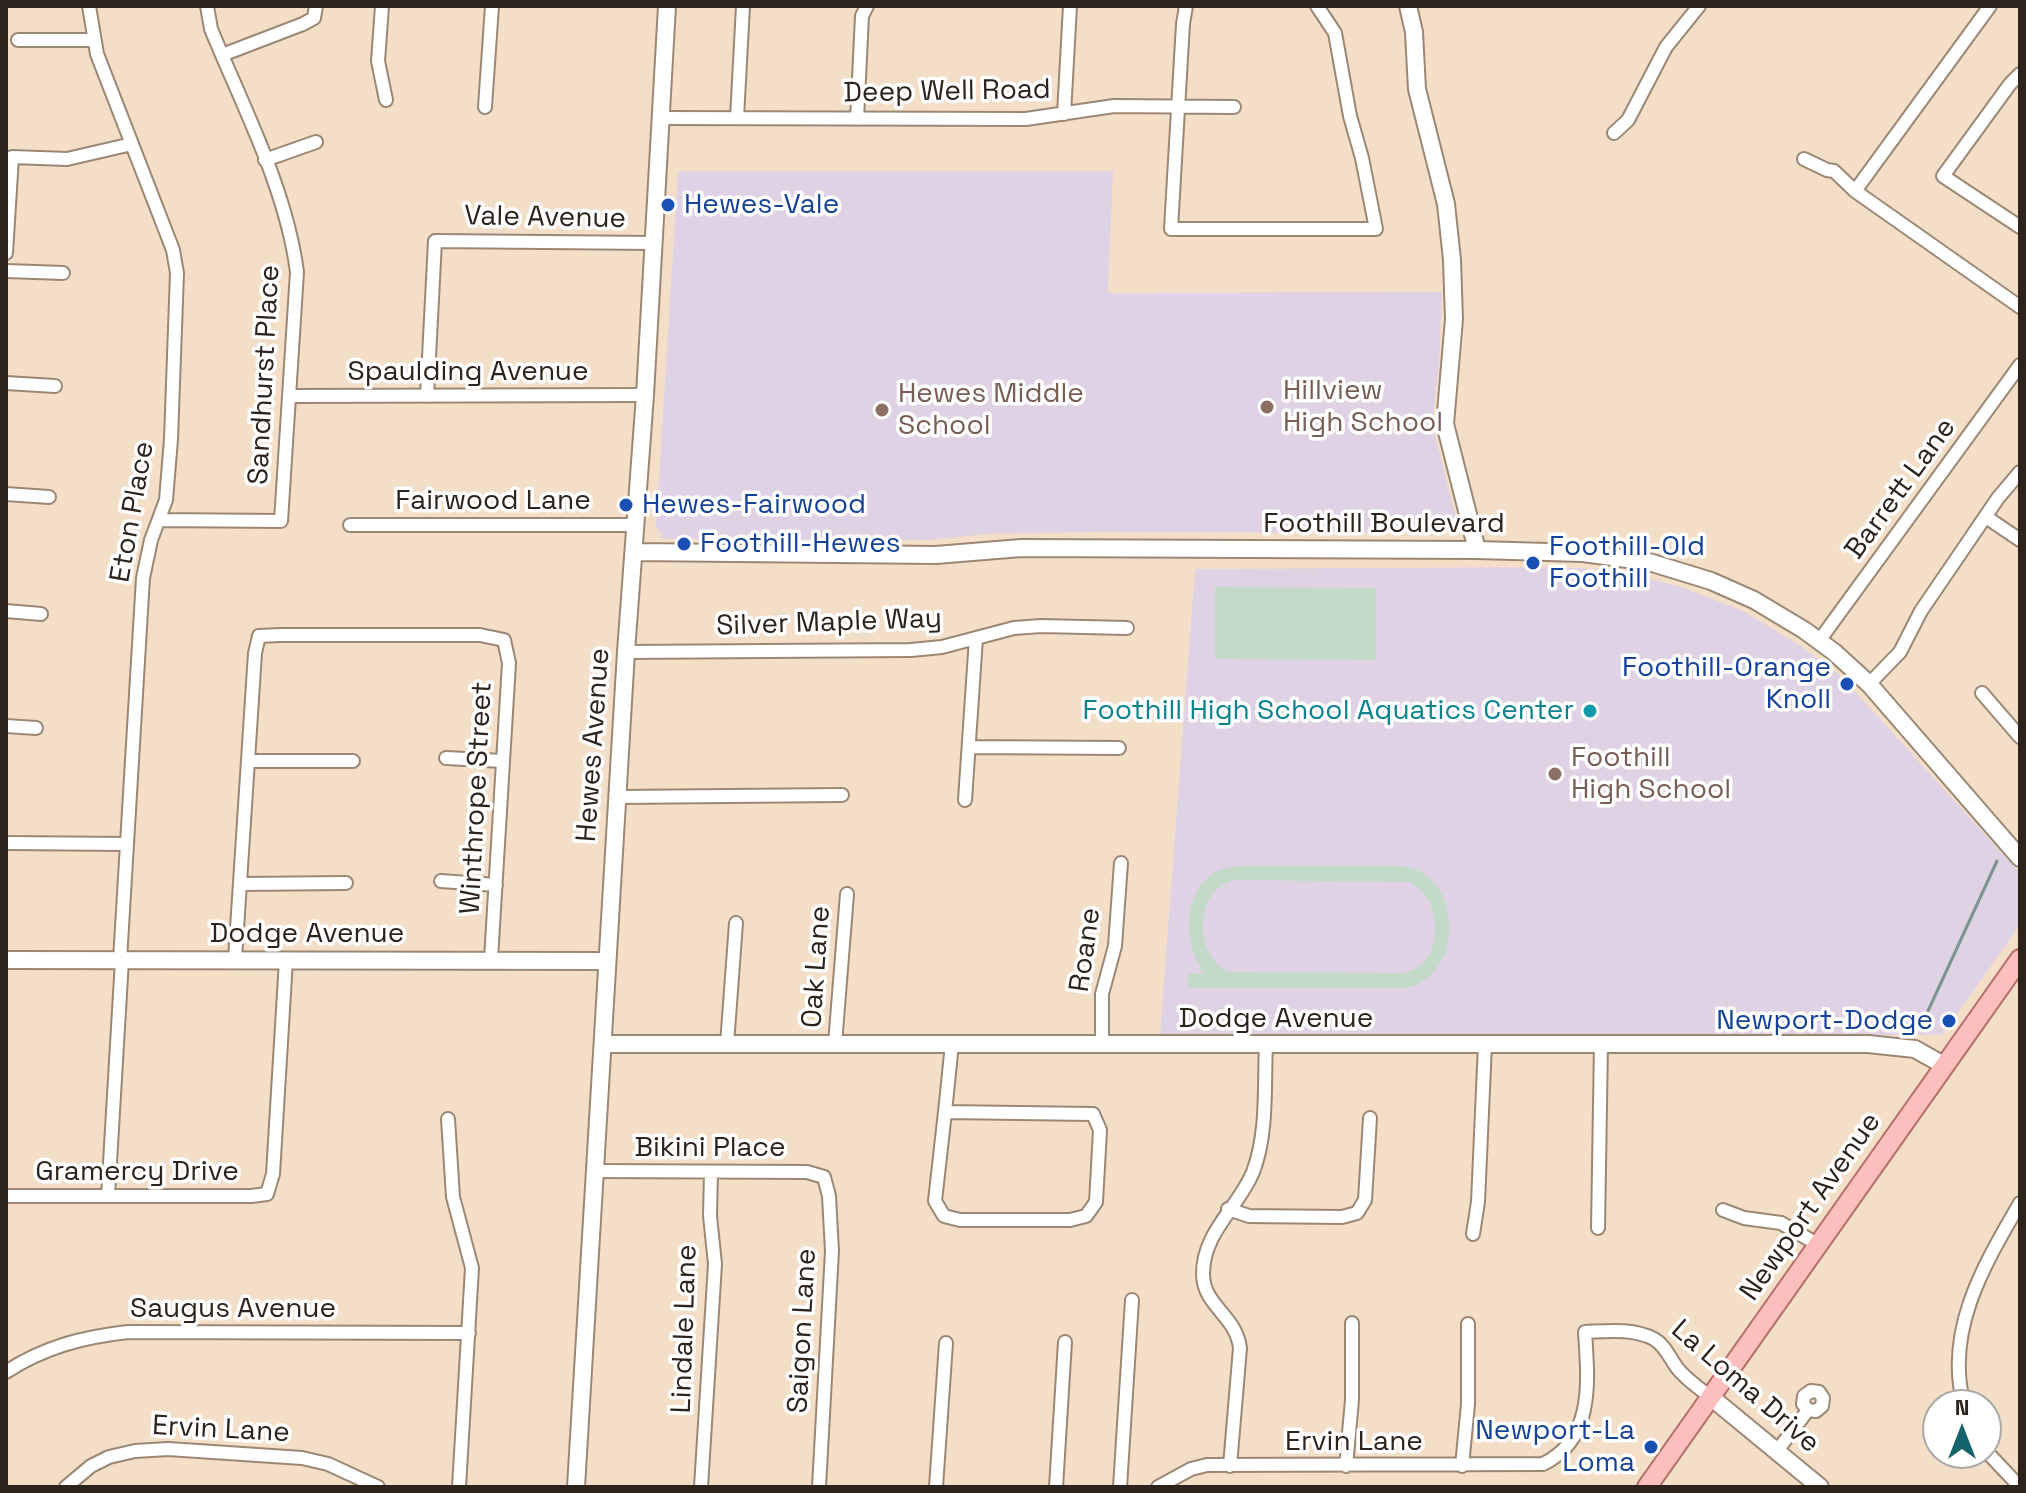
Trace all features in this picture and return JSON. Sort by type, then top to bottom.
[{"type":"main road","name":"Newport Avenue","points":[[1647,1487],[2020,959]]},
{"type":"street","name":"Eton Place","points":[[89,6],[93,40],[173,250],[177,273],[166,500],[143,578],[108,1196]]},
{"type":"street","name":"Sandhurst Place","points":[[159,520],[281,521],[297,272],[292,239],[265,160],[211,29],[207,6]]},
{"type":"street","points":[[222,55],[303,24],[314,18],[316,6]]},
{"type":"street","points":[[382,6],[378,61],[386,100]]},
{"type":"street","points":[[485,107],[492,6]]},
{"type":"street","name":"Hewes Avenue","points":[[576,1487],[667,6]]},
{"type":"street","points":[[737,118],[743,6]]},
{"type":"street","points":[[857,119],[862,16],[867,6]]},
{"type":"street","points":[[1064,114],[1070,6]]},
{"type":"street","points":[[1186,6],[1171,229],[1376,229],[1335,33],[1317,6]]},
{"type":"street","points":[[1408,6],[1414,32],[1417,89],[1446,204],[1452,260],[1454,319],[1445,424],[1477,550]]},
{"type":"street","points":[[1614,133],[1628,120],[1666,47],[1699,6]]},
{"type":"street","points":[[1855,191],[1990,6]]},
{"type":"street","points":[[18,40],[93,40]]},
{"type":"street","points":[[2020,74],[1943,176],[2020,227]]},
{"type":"street","name":"Deep Well Road","points":[[661,118],[1026,119],[1114,106],[1234,107]]},
{"type":"street","points":[[265,160],[316,142]]},
{"type":"street","points":[[6,253],[12,157],[67,159],[132,144]]},
{"type":"street","points":[[1804,159],[1834,171],[1855,191],[2020,307]]},
{"type":"street","name":"Vale Avenue","points":[[427,396],[435,241],[654,243]]},
{"type":"street","points":[[6,271],[63,273]]},
{"type":"street","name":"Barrett Lane","points":[[1819,641],[2020,365]]},
{"type":"street","points":[[6,383],[55,386]]},
{"type":"street","name":"Spaulding Avenue","points":[[291,396],[645,395]]},
{"type":"street","points":[[1869,684],[1900,652],[1921,611],[2020,472]]},
{"type":"street","points":[[6,494],[49,497]]},
{"type":"street","points":[[1986,517],[2020,540]]},
{"type":"street","name":"Fairwood Lane","points":[[350,525],[636,525]]},
{"type":"street","name":"Foothill Boulevard","points":[[634,552],[936,555],[1021,548],[1477,550],[1583,553],[1629,558],[1711,581],[1754,600],[1819,641],[1869,684],[2020,858]]},
{"type":"street","points":[[6,611],[41,614]]},
{"type":"street","name":"Silver Maple Way","points":[[626,652],[911,650],[942,647],[1014,628],[1127,628]]},
{"type":"street","name":"Winthrope Street","points":[[248,761],[255,653],[259,636],[480,635],[504,640],[509,663],[491,959]]},
{"type":"street","points":[[965,800],[976,638]]},
{"type":"street","points":[[1982,693],[2020,737]]},
{"type":"street","points":[[6,726],[36,728]]},
{"type":"street","points":[[969,747],[1119,748]]},
{"type":"street","points":[[446,758],[502,761]]},
{"type":"street","points":[[235,959],[248,761],[353,761]]},
{"type":"street","points":[[617,797],[842,795]]},
{"type":"street","points":[[6,843],[127,844]]},
{"type":"street","name":"Roane","points":[[1102,1045],[1102,994],[1115,946],[1121,863]]},
{"type":"street","points":[[441,881],[496,885]]},
{"type":"street","points":[[241,884],[346,883]]},
{"type":"street","name":"Oak Lane","points":[[835,1044],[847,894]]},
{"type":"street","points":[[727,1044],[736,923]]},
{"type":"street","name":"Dodge Avenue","points":[[6,960],[607,961]]},
{"type":"street","name":"Gramercy Drive","points":[[6,1196],[267,1194],[273,1174],[286,960]]},
{"type":"street","name":"Dodge Avenue","points":[[603,1044],[1882,1044],[1921,1051],[1945,1066]]},
{"type":"street","points":[[945,1112],[1093,1114],[1100,1130],[1096,1202],[1086,1216],[1070,1220],[960,1220],[944,1216],[935,1201],[952,1044]]},
{"type":"street","points":[[1230,1466],[1239,1364],[1238,1335],[1232,1323],[1213,1303],[1205,1289],[1203,1275],[1208,1244],[1246,1184],[1259,1155],[1266,1044]]},
{"type":"street","points":[[1473,1234],[1478,1202],[1485,1044]]},
{"type":"street","points":[[1598,1228],[1601,1044]]},
{"type":"street","points":[[1228,1209],[1249,1216],[1342,1217],[1357,1213],[1365,1200],[1370,1118]]},
{"type":"street","points":[[448,1119],[453,1197],[472,1268],[459,1487]]},
{"type":"street","name":"Bikini Place","points":[[595,1171],[807,1172],[824,1177]]},
{"type":"street","name":"Lindale Lane","points":[[701,1487],[715,1264],[710,1216],[711,1173]]},
{"type":"street","name":"Saigon Lane","points":[[819,1487],[832,1251],[829,1196],[824,1177]]},
{"type":"street","points":[[1962,1389],[1958,1364],[1967,1308],[1978,1278],[2020,1203]]},
{"type":"street","points":[[1723,1210],[1744,1218],[1781,1223],[1817,1244]]},
{"type":"street","points":[[1120,1487],[1132,1300]]},
{"type":"street","points":[[1346,1466],[1352,1400],[1352,1323]]},
{"type":"street","points":[[1462,1466],[1468,1404],[1468,1324]]},
{"type":"street","name":"Saugus Avenue","points":[[6,1372],[41,1351],[73,1340],[128,1332],[469,1333]]},
{"type":"street","name":"La Loma Drive","points":[[1554,1459],[1569,1443],[1589,1395],[1585,1332],[1640,1333],[1656,1340],[1677,1368],[1820,1487]]},
{"type":"street","points":[[1056,1487],[1065,1342]]},
{"type":"street","points":[[936,1487],[946,1343]]},
{"type":"street","points":[[1777,1451],[1808,1410]]},
{"type":"street","name":"Ervin Lane","points":[[66,1487],[91,1466],[109,1457],[168,1449],[302,1458],[328,1464],[378,1487]]},
{"type":"street","name":"Ervin Lane","points":[[1158,1487],[1191,1469],[1207,1465],[1528,1466],[1554,1459]]},
{"type":"street","points":[[2002,1468],[2020,1487]]},
{"type":"street","points":[[345,1487],[349,1473]]},
{"type":"shaded area","name":"Hewes Middle School","points":[[678,171],[1113,171],[1108,293],[1442,292],[1439,366],[1432,423],[1456,517],[1444,533],[1092,532],[987,534],[929,540],[663,539],[656,526]]},
{"type":"shaded area","name":"Foothill High School","points":[[1554,567],[1611,570],[1679,586],[1743,611],[1798,644],[1841,676],[2020,873],[2020,925],[1942,1035],[1160,1035],[1195,569]]},
{"type":"green space","points":[[1215,587],[1376,588],[1376,660],[1215,659]]},
{"type":"green space","points":[[1235,866],[1399,866],[1420,872],[1436,885],[1445,903],[1449,924],[1447,945],[1440,964],[1426,979],[1406,988],[1188,988],[1188,974],[1204,973],[1191,942],[1191,909],[1196,893],[1205,880],[1218,871]],"holes":[[[1236,880],[1409,882],[1421,890],[1429,902],[1435,930],[1427,957],[1418,967],[1404,973],[1229,972],[1217,964],[1204,938],[1205,908],[1212,895],[1222,885]]]},
{"type":"waterway","points":[[1922,1024],[1997,861]]},
{"type":"place","name":"Hewes-Vale","points":[[668,205]]},
{"type":"place","name":"Hillview High School","points":[[1267,407]]},
{"type":"place","name":"Hewes Middle School","points":[[882,410]]},
{"type":"place","name":"Hewes-Fairwood","points":[[626,505]]},
{"type":"place","name":"Foothill-Hewes","points":[[684,544]]},
{"type":"place","name":"Foothill-Old Foothill","points":[[1533,563]]},
{"type":"place","name":"Foothill-Orange Knoll","points":[[1847,684]]},
{"type":"place","name":"Foothill High School Aquatics Center","points":[[1590,711]]},
{"type":"place","name":"Foothill High School","points":[[1555,774]]},
{"type":"place","name":"Newport-Dodge","points":[[1949,1021]]},
{"type":"place","name":"Newport-La Loma","points":[[1651,1447]]}]
